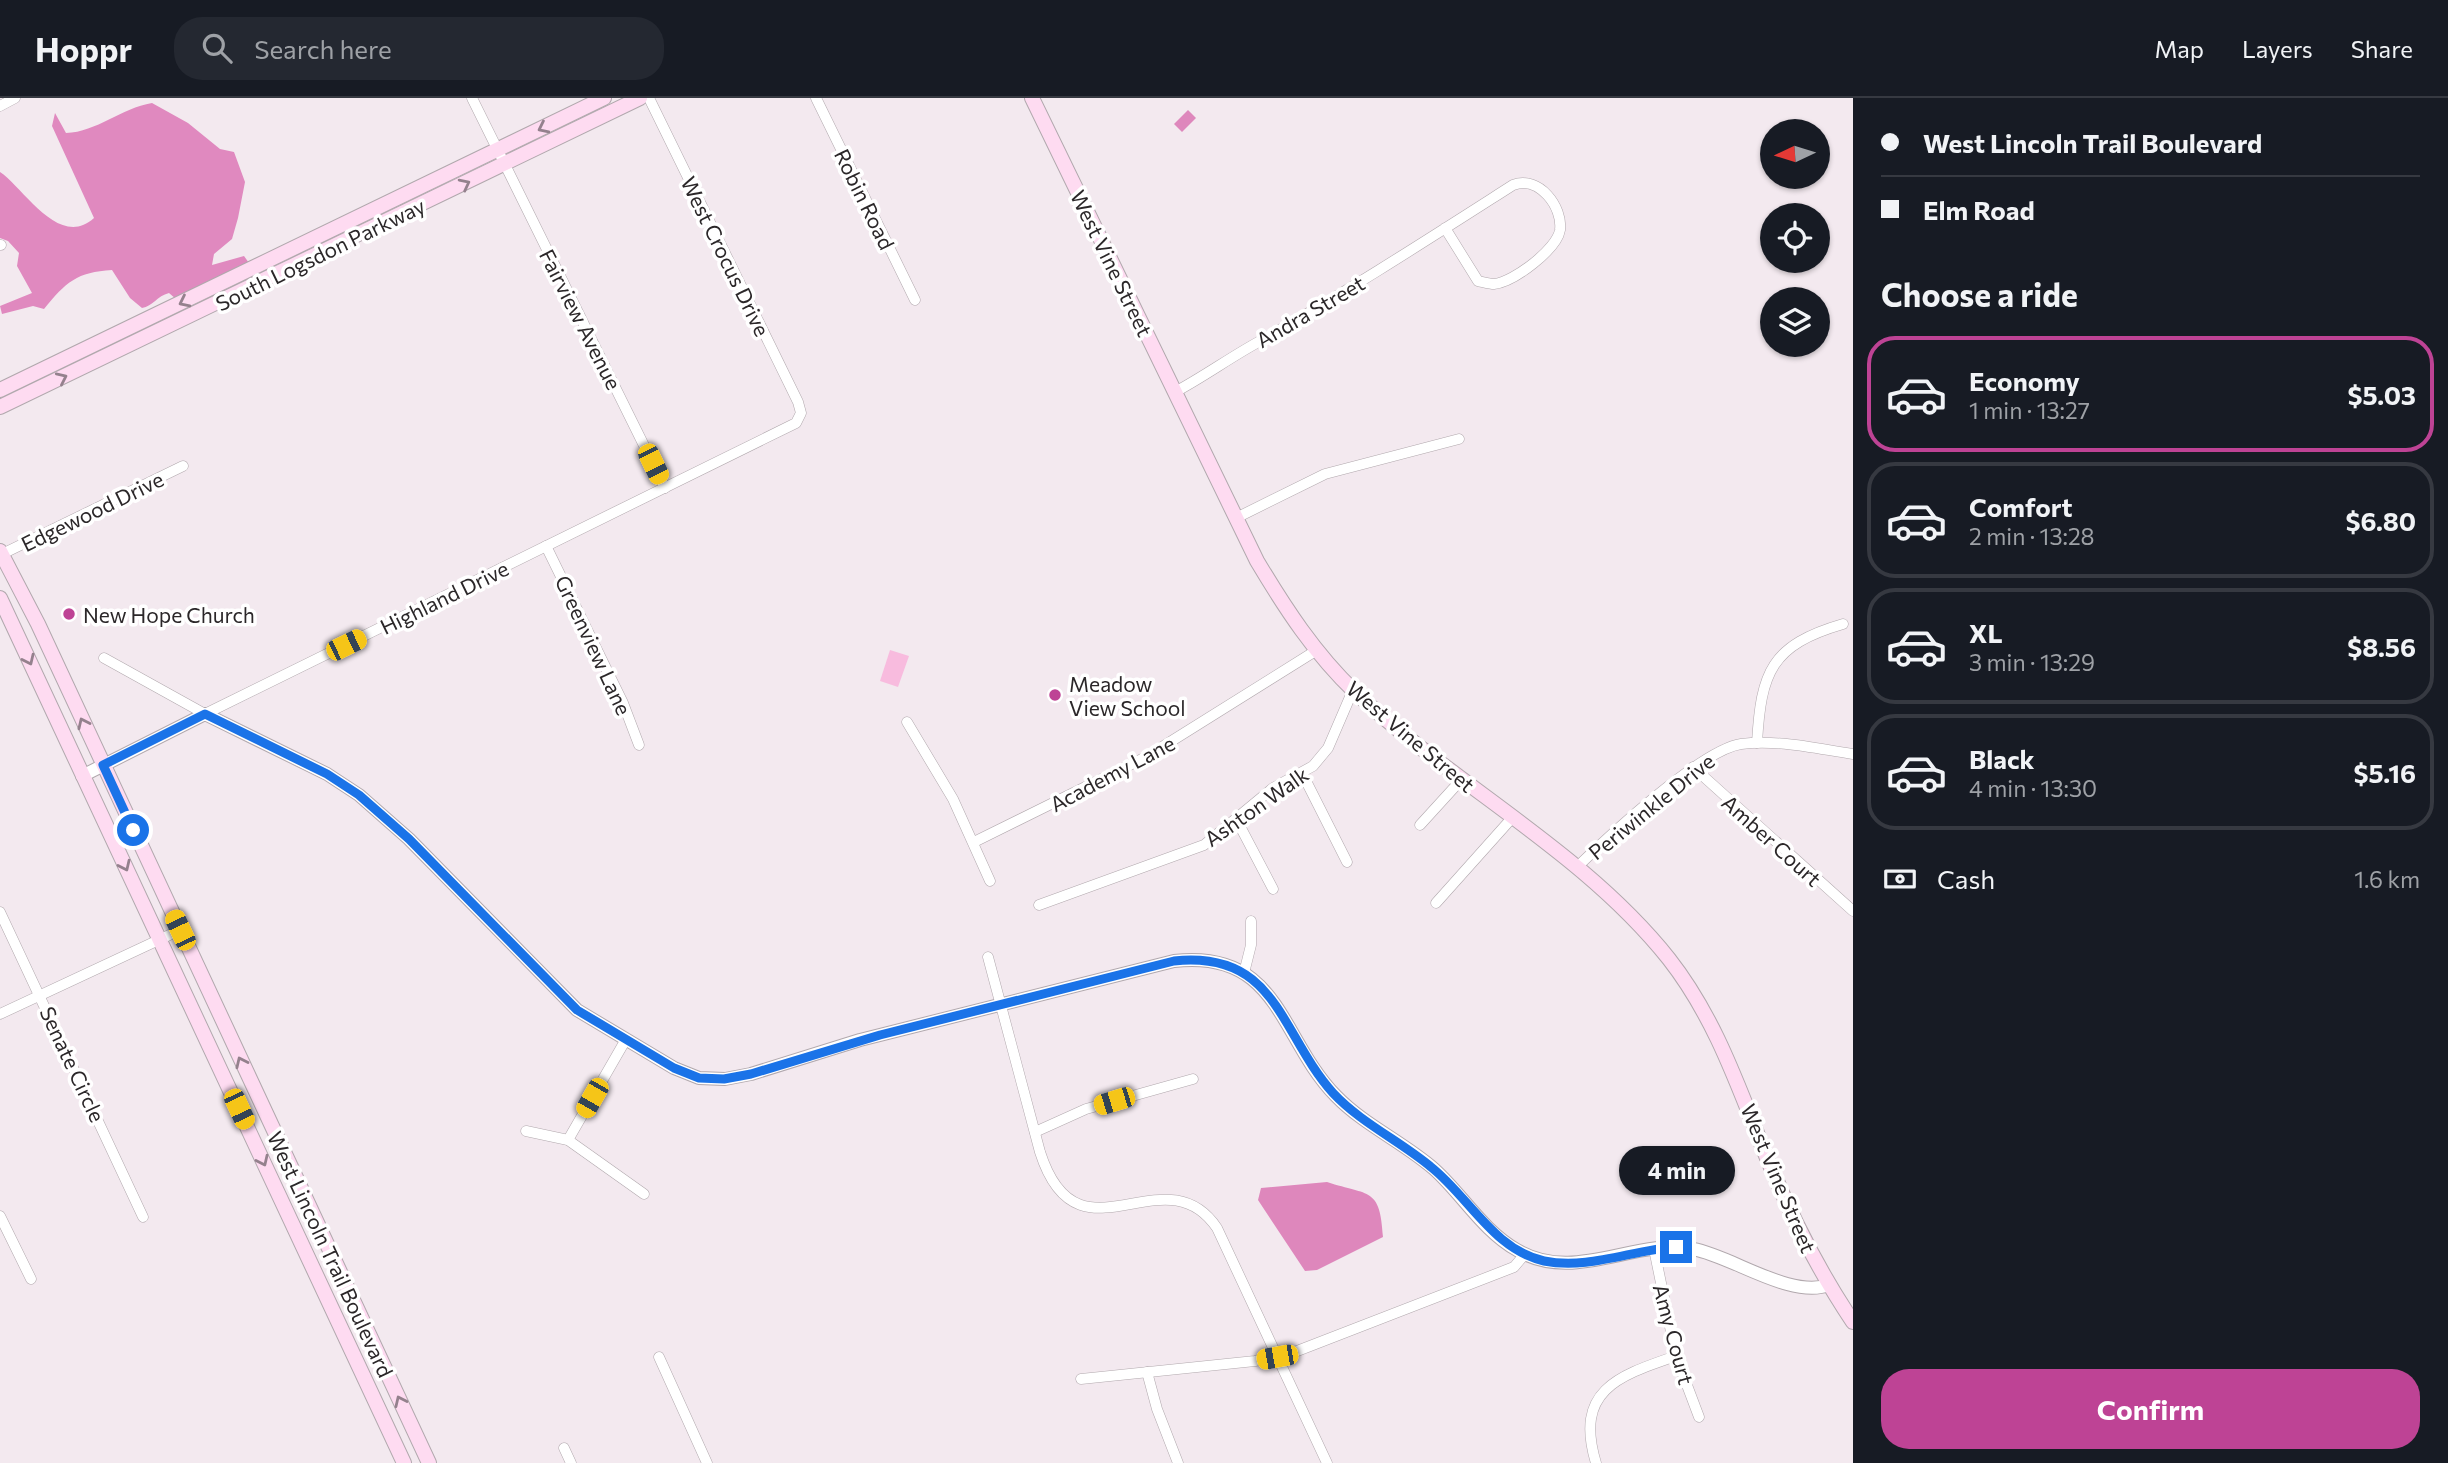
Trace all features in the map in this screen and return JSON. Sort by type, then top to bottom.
[{"type":"main road","name":"South Logsdon Parkway","points":[[0,390],[604,98]]},
{"type":"main road","name":"South Logsdon Parkway","points":[[0,407],[356,238],[640,98]]},
{"type":"main road","name":"West Vine Street","points":[[1032,98],[1236,518],[1278,596],[1317,650],[1353,690],[1461,780],[1576,868],[1654,941],[1701,1006],[1736,1077],[1803,1239],[1853,1322]]},
{"type":"main road","name":"West Lincoln Trail Boulevard","points":[[0,553],[38,624],[429,1463]]},
{"type":"main road","name":"West Lincoln Trail Boulevard","points":[[0,598],[3,610],[404,1463]]},
{"type":"main road","points":[[3,610],[38,624]]},
{"type":"street","points":[[0,106],[15,98]]},
{"type":"street","name":"Fairview Avenue","points":[[472,98],[665,488]]},
{"type":"street","name":"West Crocus Drive","points":[[649,98],[798,402],[801,414]]},
{"type":"street","name":"Robin Road","points":[[816,98],[915,300]]},
{"type":"street","name":"Andra Street","points":[[1175,392],[1328,303],[1445,228],[1522,181],[1539,186],[1546,193],[1560,222],[1556,242],[1533,264],[1494,284],[1478,281],[1445,228]]},
{"type":"street","points":[[347,222],[356,238]]},
{"type":"street","points":[[221,284],[228,298]]},
{"type":"street","name":"Highland Drive","points":[[82,776],[796,423],[801,414]]},
{"type":"street","points":[[1236,518],[1325,474],[1459,439]]},
{"type":"street","name":"Edgewood Drive","points":[[0,553],[183,466]]},
{"type":"street","name":"Greenview Lane","points":[[546,546],[623,703],[639,745]]},
{"type":"street","points":[[1757,743],[1764,686],[1774,662],[1788,650],[1843,624]]},
{"type":"street","name":"Academy Lane","points":[[974,842],[1146,757],[1317,650]]},
{"type":"street","points":[[104,658],[205,714],[327,774],[359,795],[409,839],[556,992],[625,1041],[686,1074],[699,1078],[724,1079],[880,1035],[1174,961],[1211,961],[1254,979],[1278,1006],[1310,1063],[1335,1095],[1356,1114],[1431,1167],[1494,1232],[1525,1254],[1544,1261],[1574,1263],[1654,1249],[1690,1248],[1778,1280],[1810,1288],[1829,1285]]},
{"type":"street","name":"Ashton Walk","points":[[1039,905],[1204,845],[1273,788],[1313,766],[1328,748],[1353,690]]},
{"type":"street","points":[[908,722],[953,799],[990,881]]},
{"type":"street","name":"Periwinkle Drive","points":[[1576,868],[1693,767],[1728,747],[1757,743],[1853,754]]},
{"type":"street","name":"Amber Court","points":[[1693,767],[1853,911]]},
{"type":"street","points":[[1302,773],[1347,862]]},
{"type":"street","points":[[1420,824],[1461,780]]},
{"type":"street","points":[[1436,903],[1512,818]]},
{"type":"street","points":[[1234,821],[1242,830],[1273,890]]},
{"type":"street","name":"Senate Circle","points":[[0,912],[41,995],[142,1217]]},
{"type":"street","points":[[1244,973],[1251,945],[1251,922]]},
{"type":"street","points":[[0,1014],[180,930]]},
{"type":"street","points":[[988,957],[1035,1132],[1053,1181],[1074,1202],[1101,1209],[1169,1198],[1188,1202],[1205,1212],[1217,1228],[1327,1463]]},
{"type":"street","points":[[568,1140],[625,1041]]},
{"type":"street","points":[[1035,1132],[1086,1109],[1194,1079]]},
{"type":"street","points":[[526,1131],[568,1140],[643,1194]]},
{"type":"street","points":[[0,1216],[31,1279]]},
{"type":"street","name":"Amy Court","points":[[1654,1249],[1676,1356],[1699,1417]]},
{"type":"street","points":[[1082,1379],[1277,1357],[1514,1267],[1525,1254]]},
{"type":"street","points":[[1596,1463],[1590,1430],[1596,1401],[1626,1373],[1676,1356]]},
{"type":"street","points":[[659,1357],[707,1463]]},
{"type":"street","points":[[1147,1372],[1157,1409],[1178,1463]]},
{"type":"street","points":[[564,1448],[571,1463]]},
{"type":"shaded area","points":[[152,103],[188,123],[220,149],[234,152],[245,182],[238,218],[232,239],[214,254],[212,265],[244,256],[249,263],[176,299],[169,293],[142,308],[130,298],[112,270],[90,273],[73,280],[44,309],[33,306],[2,314],[0,306],[32,293],[17,266],[19,253],[8,241],[0,238],[0,172],[42,213],[68,226],[81,226],[94,218],[52,126],[55,113],[66,133],[77,132]]},
{"type":"shaded area","points":[[1188,110],[1196,118],[1182,132],[1174,124]]},
{"type":"shaded area","points":[[890,650],[909,656],[898,687],[880,681]]},
{"type":"shaded area","points":[[1327,1182],[1370,1196],[1379,1209],[1383,1237],[1317,1270],[1305,1271],[1258,1200],[1261,1188]]},
{"type":"place","name":"New Hope Church","points":[[69,614]]},
{"type":"place","name":"Meadow View School","points":[[1055,695]]},
{"type":"route","points":[[133,830],[103,765],[205,714],[327,774],[359,795],[409,839],[556,992],[577,1010],[674,1068],[699,1078],[724,1079],[751,1074],[860,1040],[1174,961],[1199,960],[1223,964],[1254,979],[1271,996],[1317,1074],[1345,1105],[1443,1177],[1504,1242],[1530,1256],[1559,1263],[1604,1259],[1676,1247]]}]
